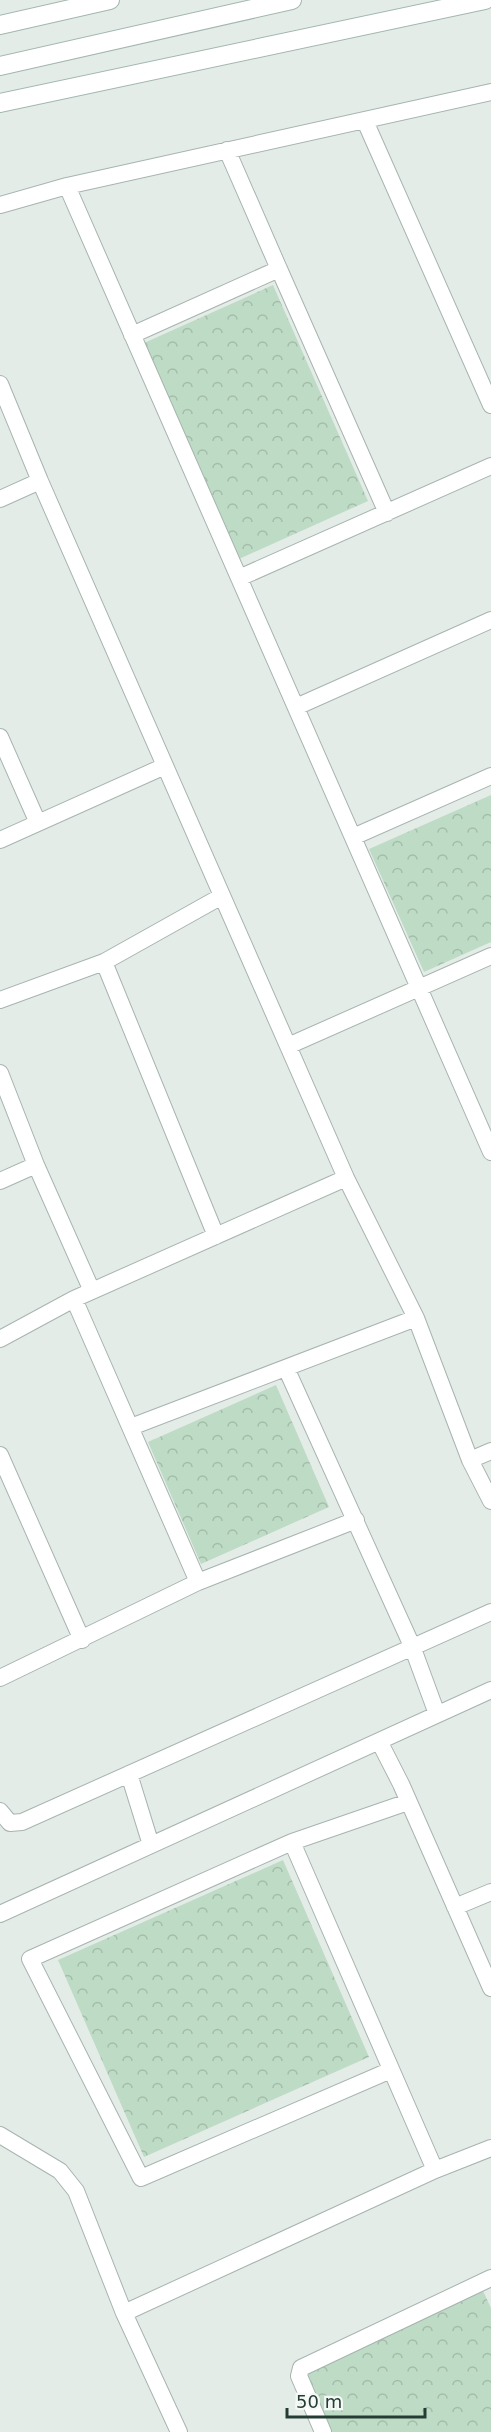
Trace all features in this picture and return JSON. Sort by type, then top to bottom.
[{"type":"street","points":[[0,25],[110,0]]},
{"type":"street","points":[[0,66],[292,0]]},
{"type":"street","points":[[0,103],[485,0]]},
{"type":"street","points":[[0,205],[67,186],[491,92]]},
{"type":"street","points":[[365,121],[491,405]]},
{"type":"street","points":[[227,150],[387,513]]},
{"type":"street","points":[[67,186],[419,988],[484,1118],[491,1152]]},
{"type":"street","points":[[132,335],[279,269]]},
{"type":"street","points":[[0,384],[40,481],[346,1178],[416,1318],[470,1460],[491,1501]]},
{"type":"street","points":[[239,578],[491,466]]},
{"type":"street","points":[[0,499],[40,481]]},
{"type":"street","points":[[296,707],[491,620]]},
{"type":"street","points":[[0,737],[38,823]]},
{"type":"street","points":[[0,840],[165,766]]},
{"type":"street","points":[[353,837],[491,776]]},
{"type":"street","points":[[0,1000],[104,962],[222,896]]},
{"type":"street","points":[[288,1047],[491,956]]},
{"type":"street","points":[[104,962],[216,1236]]},
{"type":"street","points":[[0,1073],[36,1165],[92,1291]]},
{"type":"street","points":[[0,1181],[36,1165]]},
{"type":"street","points":[[0,1339],[74,1299],[346,1178]]},
{"type":"street","points":[[74,1299],[198,1582]]},
{"type":"street","points":[[130,1427],[416,1318]]},
{"type":"street","points":[[286,1368],[412,1646],[437,1714]]},
{"type":"street","points":[[470,1460],[491,1451]]},
{"type":"street","points":[[0,1455],[82,1640]]},
{"type":"street","points":[[0,1678],[198,1582],[356,1520]]},
{"type":"street","points":[[0,1811],[10,1823],[22,1822],[491,1612]]},
{"type":"street","points":[[0,1914],[491,1689]]},
{"type":"street","points":[[379,1741],[491,1988]]},
{"type":"street","points":[[129,1774],[151,1845]]},
{"type":"street","points":[[391,2070],[141,2178],[30,1959],[292,1842],[408,1802]]},
{"type":"street","points":[[292,1842],[435,2169]]},
{"type":"street","points":[[455,1907],[491,1893]]},
{"type":"street","points":[[0,2135],[60,2171],[76,2191],[124,2313],[178,2432]]},
{"type":"street","points":[[124,2313],[435,2169],[491,2148]]},
{"type":"street","points":[[323,2432],[299,2376],[301,2368],[491,2278]]},
{"type":"green space","points":[[273,285],[368,501],[239,559],[144,343]]},
{"type":"green space","points":[[491,795],[491,942],[424,972],[369,849]]},
{"type":"green space","points":[[276,1385],[329,1507],[201,1564],[148,1442]]},
{"type":"green space","points":[[283,1860],[369,2057],[144,2157],[58,1960]]},
{"type":"green space","points":[[483,2291],[491,2308],[491,2432],[323,2432],[297,2373]]}]
